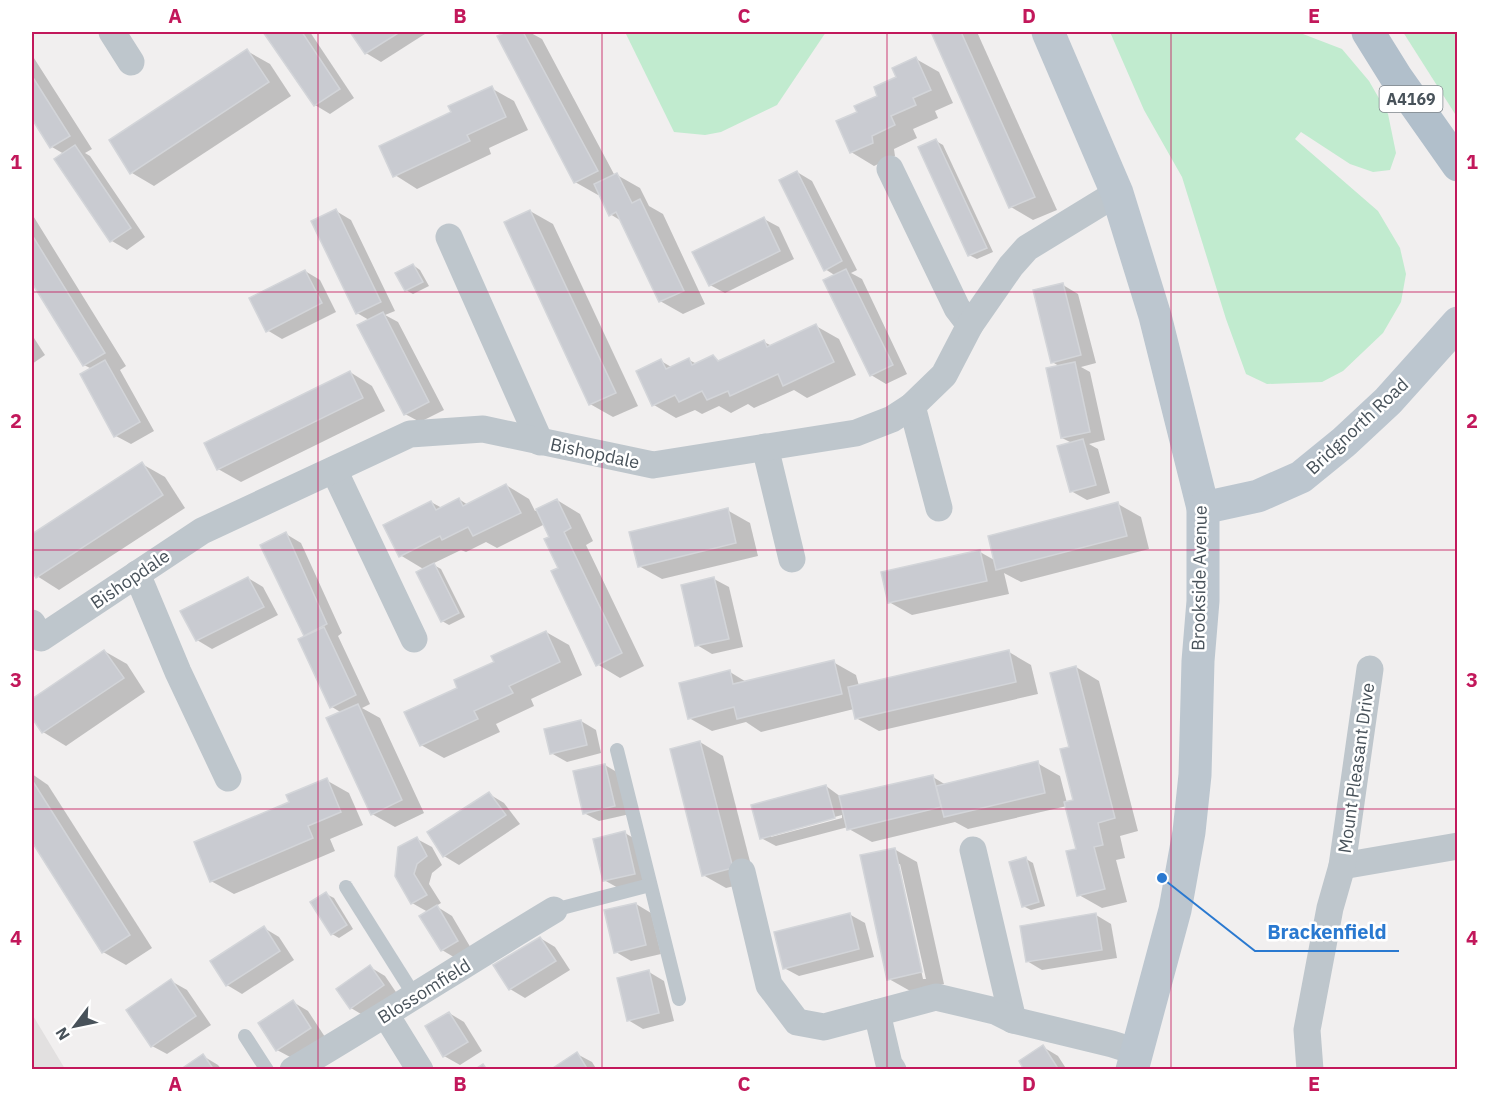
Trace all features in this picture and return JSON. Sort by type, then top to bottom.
[{"type":"main road","name":"A4169","points":[[1368,32],[1396,77],[1458,165]]},
{"type":"street","points":[[112,32],[131,62]]},
{"type":"street","name":"Brookside Avenue","points":[[1048,32],[1117,194],[1155,316],[1203,508],[1203,601],[1198,661],[1196,775],[1189,832],[1175,910],[1135,1061]]},
{"type":"street","points":[[890,169],[957,308],[970,325]]},
{"type":"street","name":"Bishopdale","points":[[32,623],[41,638],[202,531],[410,434],[483,429],[653,465],[856,433],[892,420],[912,406],[944,375],[970,325],[1011,266],[1027,248],[1117,194]]},
{"type":"street","points":[[449,237],[540,442]]},
{"type":"street","name":"Bridgnorth Road","points":[[1203,508],[1258,496],[1301,477],[1344,442],[1388,400],[1458,323]]},
{"type":"street","points":[[912,406],[939,508]]},
{"type":"street","points":[[765,447],[792,559]]},
{"type":"street","points":[[334,470],[414,639]]},
{"type":"street","points":[[137,574],[178,672],[228,778]]},
{"type":"street","name":"Mount Pleasant Drive","points":[[1310,1070],[1307,1030],[1330,908],[1342,866],[1370,669]]},
{"type":"street","name":"Mount Pleasant Drive","points":[[1342,866],[1458,846]]},
{"type":"street","points":[[973,850],[1013,1020]]},
{"type":"street","points":[[742,872],[769,985],[797,1022],[824,1027],[936,997],[995,1011],[1013,1020],[1112,1044],[1135,1061]]},
{"type":"street","name":"Blossomfield","points":[[293,1070],[554,910]]},
{"type":"street","points":[[877,1013],[889,1064],[893,1070]]},
{"type":"street","points":[[386,1015],[420,1070]]},
{"type":"lane","points":[[617,750],[679,999]]},
{"type":"lane","points":[[554,910],[650,885]]},
{"type":"lane","points":[[346,886],[414,995]]},
{"type":"lane","points":[[245,1036],[267,1070]]},
{"type":"shaded area","points":[[32,1014],[65,1069],[32,1069]]},
{"type":"green space","points":[[625,32],[826,32],[777,105],[721,132],[705,135],[674,132]]},
{"type":"green space","points":[[1110,32],[1302,32],[1342,49],[1369,81],[1388,114],[1396,153],[1390,170],[1373,172],[1350,164],[1301,132],[1295,139],[1378,211],[1400,248],[1406,274],[1401,302],[1383,333],[1343,371],[1322,382],[1267,384],[1246,374],[1226,319],[1182,177],[1144,110]]},
{"type":"green space","points":[[1403,32],[1457,32],[1457,117]]},
{"type":"building","points":[[263,32],[302,32],[340,89],[314,106]]},
{"type":"building","points":[[350,32],[400,32],[365,54]]},
{"type":"building","points":[[506,32],[523,32],[598,171],[574,183],[497,36]]},
{"type":"building","points":[[931,32],[961,32],[1035,197],[1009,208]]},
{"type":"building","points":[[247,49],[269,82],[130,174],[109,140]]},
{"type":"building","points":[[916,57],[931,90],[913,98],[916,105],[891,116],[895,125],[872,136],[873,143],[850,153],[836,121],[857,112],[854,106],[877,96],[874,87],[896,77],[892,68]]},
{"type":"building","points":[[32,76],[70,136],[50,148],[32,119]]},
{"type":"building","points":[[492,86],[506,117],[467,135],[470,141],[393,177],[379,146],[451,112],[448,106]]},
{"type":"building","points":[[936,139],[987,248],[968,256],[918,147]]},
{"type":"building","points":[[75,145],[131,228],[110,242],[54,159]]},
{"type":"building","points":[[797,171],[842,261],[824,271],[779,180]]},
{"type":"building","points":[[617,173],[632,203],[640,199],[684,291],[659,302],[616,212],[609,216],[594,184]]},
{"type":"building","points":[[336,209],[381,302],[356,314],[311,221]]},
{"type":"building","points":[[530,210],[616,393],[589,405],[504,222]]},
{"type":"building","points":[[764,217],[780,251],[709,286],[692,252]]},
{"type":"building","points":[[32,235],[105,353],[83,366],[32,283]]},
{"type":"building","points":[[413,264],[423,282],[405,291],[395,273]]},
{"type":"building","points":[[846,269],[893,365],[870,376],[823,280]]},
{"type":"building","points":[[305,270],[322,303],[266,332],[249,298]]},
{"type":"building","points":[[1063,283],[1081,355],[1051,363],[1033,290]]},
{"type":"building","points":[[383,312],[429,402],[404,415],[357,325]]},
{"type":"building","points":[[816,324],[834,362],[783,386],[778,374],[730,396],[728,391],[707,400],[702,391],[679,402],[675,395],[652,406],[636,371],[661,359],[666,369],[689,358],[692,365],[713,355],[718,361],[764,340],[767,347]]},
{"type":"building","points":[[105,360],[140,422],[114,437],[80,374]]},
{"type":"building","points":[[1075,362],[1090,432],[1061,438],[1046,368]]},
{"type":"building","points":[[350,371],[363,398],[217,470],[204,443]]},
{"type":"building","points":[[1083,439],[1096,485],[1070,492],[1057,446]]},
{"type":"building","points":[[142,462],[163,495],[36,578],[32,571],[32,534]]},
{"type":"building","points":[[506,484],[521,513],[473,536],[468,527],[442,540],[440,536],[399,557],[383,525],[431,501],[436,510],[459,498],[463,506]]},
{"type":"building","points":[[557,499],[571,528],[564,532],[622,653],[596,666],[551,571],[558,568],[544,539],[549,537],[536,509]]},
{"type":"building","points":[[1118,502],[1127,536],[996,570],[988,536]]},
{"type":"building","points":[[728,508],[736,543],[638,567],[629,532]]},
{"type":"building","points":[[286,532],[327,624],[304,636],[260,545]]},
{"type":"building","points":[[980,550],[987,581],[888,603],[881,572]]},
{"type":"building","points":[[434,563],[459,613],[441,622],[416,572]]},
{"type":"building","points":[[248,577],[264,607],[196,641],[180,611]]},
{"type":"building","points":[[714,577],[729,639],[695,646],[681,585]]},
{"type":"building","points":[[324,627],[356,695],[330,708],[298,639]]},
{"type":"building","points":[[546,631],[560,662],[509,686],[513,693],[474,711],[478,719],[420,746],[404,712],[457,688],[454,680],[494,662],[491,656]]},
{"type":"building","points":[[104,650],[124,678],[42,733],[32,718],[32,699]]},
{"type":"building","points":[[1009,650],[1016,682],[855,719],[848,687]]},
{"type":"building","points":[[834,660],[842,694],[737,719],[734,707],[688,719],[679,683],[730,670],[733,684]]},
{"type":"building","points":[[1076,666],[1115,818],[1098,823],[1103,845],[1094,847],[1105,889],[1077,896],[1066,851],[1076,849],[1064,802],[1073,800],[1060,749],[1069,747],[1050,673]]},
{"type":"building","points":[[358,704],[402,800],[371,815],[326,718]]},
{"type":"building","points":[[581,720],[587,745],[550,754],[544,729]]},
{"type":"building","points":[[700,741],[733,868],[702,876],[670,749]]},
{"type":"building","points":[[1038,761],[1045,793],[944,817],[936,786]]},
{"type":"building","points":[[605,764],[615,806],[583,814],[573,771]]},
{"type":"building","points":[[933,775],[941,807],[847,830],[839,796]]},
{"type":"building","points":[[327,778],[341,812],[308,826],[313,838],[210,882],[194,842],[289,802],[286,795]]},
{"type":"building","points":[[32,780],[130,935],[102,953],[32,842]]},
{"type":"building","points":[[826,785],[835,818],[760,839],[751,805]]},
{"type":"building","points":[[489,792],[506,815],[443,857],[427,832]]},
{"type":"building","points":[[625,831],[635,874],[603,881],[593,839]]},
{"type":"building","points":[[417,837],[427,856],[417,864],[414,874],[427,895],[411,904],[395,876],[398,847]]},
{"type":"building","points":[[895,848],[922,972],[887,980],[860,855]]},
{"type":"building","points":[[1026,857],[1039,902],[1022,907],[1009,862]]},
{"type":"building","points":[[326,892],[347,925],[331,935],[310,902]]},
{"type":"building","points":[[636,903],[646,945],[614,953],[604,910]]},
{"type":"building","points":[[437,905],[458,941],[441,951],[419,916]]},
{"type":"building","points":[[850,913],[859,949],[783,969],[774,932]]},
{"type":"building","points":[[1096,913],[1102,950],[1026,962],[1020,926]]},
{"type":"building","points":[[264,926],[280,951],[226,986],[210,961]]},
{"type":"building","points":[[540,937],[556,961],[509,990],[493,965]]},
{"type":"building","points":[[370,965],[384,985],[350,1009],[336,989]]},
{"type":"building","points":[[649,970],[659,1013],[627,1021],[617,978]]},
{"type":"building","points":[[171,979],[196,1016],[151,1047],[126,1010]]},
{"type":"building","points":[[293,1000],[311,1028],[276,1051],[258,1023]]},
{"type":"building","points":[[449,1012],[468,1042],[443,1057],[425,1026]]},
{"type":"building","points":[[1043,1045],[1059,1070],[1024,1070],[1019,1061]]},
{"type":"building","points":[[577,1052],[588,1070],[550,1070]]},
{"type":"building","points":[[203,1054],[214,1070],[185,1070],[184,1067]]},
{"type":"building","points":[[483,1064],[487,1070],[474,1070]]},
{"type":"place","name":"Brackenfield","points":[[1162,878]]}]
